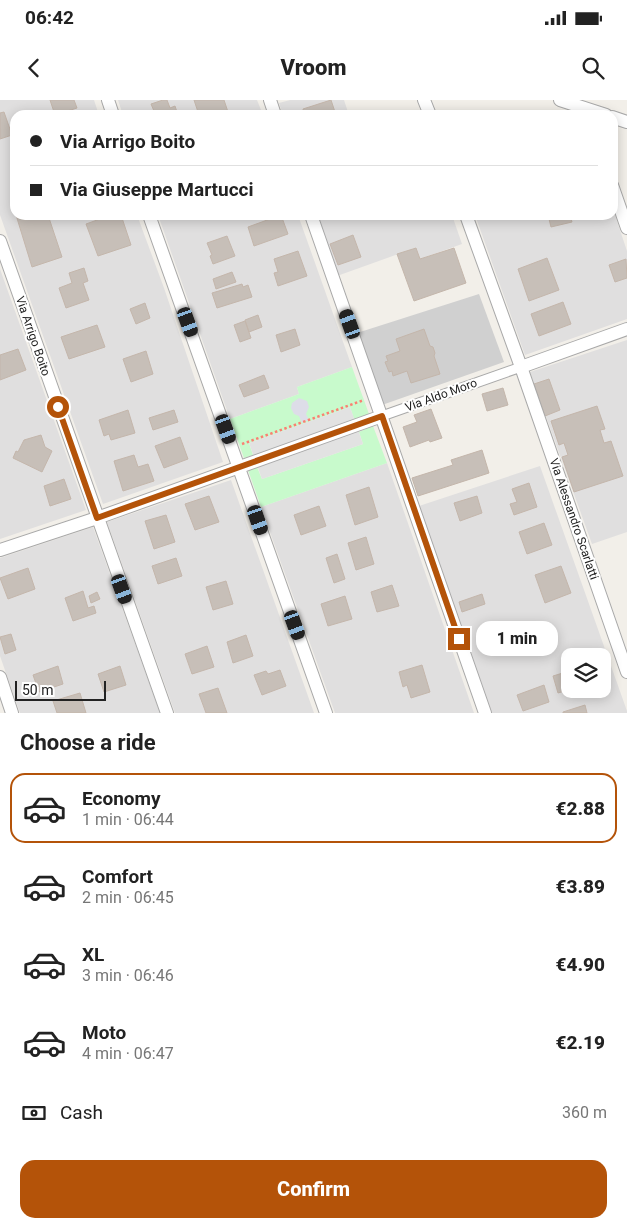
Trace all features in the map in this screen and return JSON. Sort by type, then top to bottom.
[{"type":"street","points":[[560,100],[583,110]]},
{"type":"street","points":[[618,202],[627,228]]},
{"type":"street","points":[[151,220],[326,713]]},
{"type":"street","points":[[313,220],[485,713]]},
{"type":"street","name":"Via Alessandro Scarlatti","points":[[468,220],[627,672]]},
{"type":"street","name":"Via Arrigo Boito","points":[[0,241],[166,713]]},
{"type":"street","name":"Via Aldo Moro","points":[[0,550],[97,518],[627,329]]},
{"type":"street","points":[[0,677],[12,713]]},
{"type":"path","points":[[232,447],[375,397]]},
{"type":"shaded area","points":[[0,100],[94,100],[97,110],[10,110],[10,220],[139,220],[223,462],[103,504],[0,215]]},
{"type":"shaded area","points":[[118,100],[257,100],[261,110],[121,110]]},
{"type":"shaded area","points":[[290,100],[344,100],[347,110],[281,110],[279,103]]},
{"type":"shaded area","points":[[160,220],[300,220],[352,367],[297,387],[299,394],[230,419]]},
{"type":"shaded area","points":[[318,220],[454,220],[462,244],[420,259],[415,248],[337,276]]},
{"type":"shaded area","points":[[477,220],[617,220],[627,251],[627,319],[525,355]]},
{"type":"shaded area","points":[[0,269],[86,510],[0,539]]},
{"type":"shaded area","points":[[479,294],[504,362],[382,405],[357,333]]},
{"type":"shaded area","points":[[627,340],[627,532],[592,544],[530,372]]},
{"type":"shaded area","points":[[299,398],[307,401],[309,407],[306,414],[309,420],[302,423],[299,416],[294,414],[291,408],[292,403]]},
{"type":"shaded area","points":[[350,407],[363,444],[262,479],[249,443]]},
{"type":"shaded area","points":[[387,463],[474,713],[335,713],[261,507]]},
{"type":"shaded area","points":[[540,466],[605,648],[561,648],[561,698],[611,698],[611,666],[627,713],[492,713],[419,506]]},
{"type":"shaded area","points":[[231,480],[314,713],[175,713],[107,522]]},
{"type":"shaded area","points":[[93,527],[160,713],[20,713],[0,656],[0,558]]},
{"type":"green space","points":[[352,367],[369,414],[354,419],[350,407],[249,443],[253,455],[244,458],[230,419],[299,394],[297,387]]},
{"type":"green space","points":[[373,426],[387,463],[261,507],[248,470],[257,467],[262,479],[363,444],[359,432]]},
{"type":"building","points":[[50,100],[74,100],[77,108],[71,110],[53,110]]},
{"type":"building","points":[[167,100],[170,108],[175,106],[176,110],[154,110],[151,104]]},
{"type":"building","points":[[194,100],[224,100],[227,110],[197,110]]},
{"type":"building","points":[[331,100],[334,110],[303,110]]},
{"type":"building","points":[[4,112],[10,129],[10,136],[0,139],[0,113]]},
{"type":"building","points":[[18,220],[50,220],[62,257],[32,267]]},
{"type":"building","points":[[97,220],[123,220],[131,245],[98,256],[86,224]]},
{"type":"building","points":[[267,220],[283,220],[288,234],[254,246],[248,227]]},
{"type":"building","points":[[549,220],[571,220],[572,222],[551,227]]},
{"type":"building","points":[[353,235],[361,257],[338,265],[330,244]]},
{"type":"building","points":[[227,236],[235,256],[213,264],[210,256],[212,255],[207,243]]},
{"type":"building","points":[[416,248],[420,259],[454,248],[466,283],[414,301],[397,254]]},
{"type":"building","points":[[298,251],[307,276],[278,286],[274,273],[278,272],[274,259]]},
{"type":"building","points":[[547,258],[559,290],[529,301],[518,269]]},
{"type":"building","points":[[626,259],[627,278],[615,282],[609,265]]},
{"type":"building","points":[[84,268],[88,281],[83,283],[89,300],[66,308],[59,288],[72,283],[69,273]]},
{"type":"building","points":[[232,272],[236,282],[216,289],[213,279]]},
{"type":"building","points":[[242,284],[243,287],[248,285],[252,297],[217,308],[212,293]]},
{"type":"building","points":[[563,302],[571,324],[539,336],[531,314]]},
{"type":"building","points":[[145,303],[150,318],[136,324],[130,309]]},
{"type":"building","points":[[258,315],[262,327],[249,332],[245,320]]},
{"type":"building","points":[[245,321],[251,338],[240,342],[234,325]]},
{"type":"building","points":[[97,325],[105,347],[69,359],[61,337]]},
{"type":"building","points":[[295,329],[300,345],[281,352],[276,335]]},
{"type":"building","points":[[424,329],[430,346],[433,347],[440,374],[411,383],[407,371],[393,376],[392,371],[389,372],[385,362],[388,361],[386,356],[400,351],[396,339]]},
{"type":"building","points":[[18,349],[26,370],[0,380],[0,355]]},
{"type":"building","points":[[146,351],[153,374],[131,382],[123,359]]},
{"type":"building","points":[[264,375],[269,388],[244,397],[239,385]]},
{"type":"building","points":[[549,379],[560,410],[545,416],[534,384]]},
{"type":"building","points":[[503,388],[508,405],[487,411],[482,394]]},
{"type":"building","points":[[597,406],[605,429],[600,430],[604,443],[611,441],[623,476],[574,492],[562,457],[568,455],[564,443],[559,445],[551,421]]},
{"type":"building","points":[[431,409],[442,438],[430,442],[429,440],[410,447],[403,427],[417,422],[414,415]]},
{"type":"building","points":[[128,410],[135,433],[111,440],[109,434],[104,436],[99,420]]},
{"type":"building","points":[[174,410],[178,422],[153,430],[149,418]]},
{"type":"building","points":[[41,435],[45,447],[52,451],[42,472],[13,458],[24,440]]},
{"type":"building","points":[[180,437],[188,459],[164,468],[155,446]]},
{"type":"building","points":[[482,450],[489,473],[418,496],[412,478],[453,465],[451,460]]},
{"type":"building","points":[[134,455],[138,467],[148,464],[154,481],[123,491],[114,461]]},
{"type":"building","points":[[64,479],[71,499],[50,506],[44,486]]},
{"type":"building","points":[[529,483],[537,507],[514,515],[510,504],[517,502],[512,489]]},
{"type":"building","points":[[369,487],[378,517],[355,525],[346,495]]},
{"type":"building","points":[[209,496],[219,522],[195,530],[185,504]]},
{"type":"building","points":[[477,496],[482,513],[460,521],[454,503]]},
{"type":"building","points":[[319,506],[326,526],[301,535],[294,515]]},
{"type":"building","points":[[166,515],[175,542],[154,549],[145,521]]},
{"type":"building","points":[[544,523],[552,545],[527,554],[519,532]]},
{"type":"building","points":[[366,537],[374,564],[356,570],[348,543]]},
{"type":"building","points":[[337,554],[345,579],[334,583],[326,558]]},
{"type":"building","points":[[176,558],[182,576],[158,584],[152,566]]},
{"type":"building","points":[[561,566],[571,593],[545,603],[535,575]]},
{"type":"building","points":[[28,568],[35,589],[8,599],[0,578]]},
{"type":"building","points":[[226,581],[233,604],[213,610],[206,587]]},
{"type":"building","points":[[392,585],[399,606],[377,612],[371,592]]},
{"type":"building","points":[[83,591],[88,608],[94,606],[96,613],[73,621],[65,598]]},
{"type":"building","points":[[97,592],[100,599],[91,603],[89,596]]},
{"type":"building","points":[[482,594],[485,604],[462,612],[459,602]]},
{"type":"building","points":[[345,596],[352,619],[328,626],[321,604]]},
{"type":"building","points":[[11,634],[16,650],[5,654],[0,637]]},
{"type":"building","points":[[246,635],[253,656],[233,663],[227,642]]},
{"type":"building","points":[[207,646],[214,667],[192,674],[185,654]]},
{"type":"building","points":[[422,665],[430,692],[411,698],[407,685],[403,687],[399,672]]},
{"type":"building","points":[[58,666],[63,684],[39,692],[33,675]]},
{"type":"building","points":[[120,666],[126,685],[104,692],[98,674]]},
{"type":"building","points":[[280,670],[286,686],[262,695],[254,675],[266,671],[268,674]]},
{"type":"building","points":[[561,674],[561,692],[558,693],[553,676]]},
{"type":"building","points":[[544,685],[549,702],[523,711],[517,695]]},
{"type":"building","points":[[218,688],[227,713],[206,713],[199,694]]},
{"type":"building","points":[[80,693],[86,713],[57,713],[53,701]]},
{"type":"building","points":[[585,705],[587,713],[563,713],[563,712]]},
{"type":"route","points":[[58,407],[97,518],[382,416],[459,639]]}]
